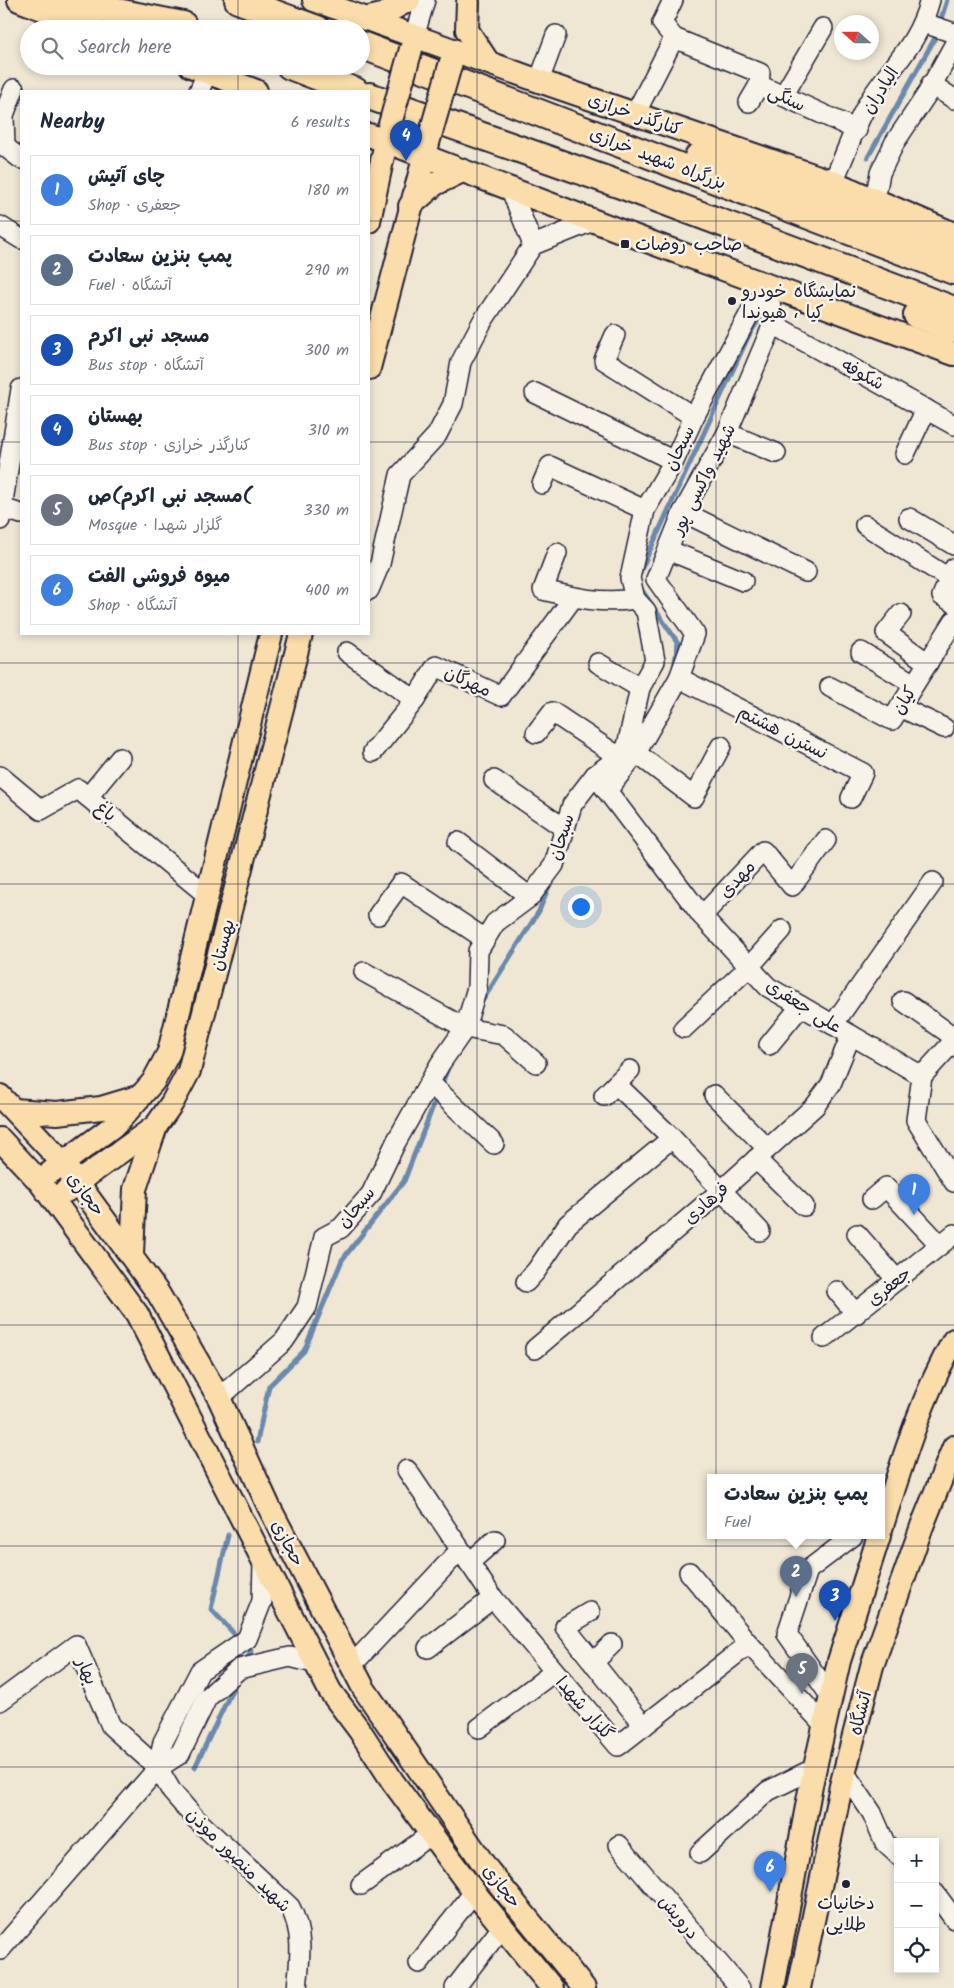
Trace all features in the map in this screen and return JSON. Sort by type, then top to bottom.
[{"type":"highway","points":[[56,0],[154,20]]},
{"type":"highway","points":[[117,0],[170,20]]},
{"type":"highway","points":[[238,0],[292,20]]},
{"type":"highway","name":"بزرگراه شهید خرازی","points":[[370,48],[954,272]]},
{"type":"highway","points":[[313,75],[352,90]]},
{"type":"highway","points":[[370,96],[621,185],[954,310]]},
{"type":"highway","points":[[554,118],[799,185],[954,248]]},
{"type":"highway","points":[[621,185],[755,251],[954,329]]},
{"type":"main road","points":[[19,0],[71,20]]},
{"type":"main road","name":"کنارگذر خرازی","points":[[314,0],[365,19]]},
{"type":"main road","points":[[365,19],[382,15],[409,0]]},
{"type":"main road","points":[[468,1],[467,30],[488,62]]},
{"type":"main road","name":"کنارگذر خرازی","points":[[370,22],[413,43],[453,57],[488,62],[539,82],[834,182],[954,234]]},
{"type":"main road","points":[[370,215],[381,135],[413,43]]},
{"type":"main road","points":[[370,364],[410,206],[453,57]]},
{"type":"main road","points":[[199,77],[252,90]]},
{"type":"main road","points":[[381,135],[426,150],[462,170],[511,190],[954,354]]},
{"type":"main road","points":[[410,206],[435,184],[462,170]]},
{"type":"main road","points":[[370,178],[373,198]]},
{"type":"main road","name":"بهستان","points":[[40,1182],[116,1124],[153,1082],[169,1052],[270,635]]},
{"type":"main road","name":"بهستان","points":[[54,1201],[156,1126],[172,1103],[190,1071],[301,635]]},
{"type":"main road","points":[[7,1103],[57,1113],[101,1108],[142,1095]]},
{"type":"main road","name":"حجازی","points":[[7,1103],[63,1163],[132,1254],[158,1293],[219,1398],[269,1507],[353,1664],[364,1689],[487,1869],[579,1986]]},
{"type":"main road","points":[[132,1254],[136,1189],[156,1126]]},
{"type":"main road","name":"حجازی","points":[[0,1139],[40,1182],[138,1314],[263,1563],[330,1691],[474,1892],[552,1988]]},
{"type":"main road","points":[[885,1512],[918,1421],[943,1360],[954,1340]]},
{"type":"main road","name":"آتشگاه","points":[[799,1988],[845,1773],[872,1666],[922,1526],[954,1447]]},
{"type":"main road","name":"آتشگاه","points":[[772,1988],[815,1768],[839,1661],[878,1539]]},
{"type":"street","points":[[413,43],[425,0]]},
{"type":"street","points":[[635,114],[674,38],[662,23],[673,0]]},
{"type":"street","name":"الیادران","points":[[875,200],[880,173],[931,84],[942,31],[930,0]]},
{"type":"street","points":[[453,57],[468,1]]},
{"type":"street","points":[[783,96],[823,28]]},
{"type":"street","name":"الیادران","points":[[834,182],[871,99],[907,50],[942,31]]},
{"type":"street","points":[[539,82],[556,35]]},
{"type":"street","name":"سنگی","points":[[674,38],[762,72],[783,96],[856,130]]},
{"type":"street","points":[[750,102],[762,72]]},
{"type":"street","points":[[931,84],[954,98]]},
{"type":"street","points":[[14,90],[4,115],[2,145],[20,157]]},
{"type":"street","points":[[511,190],[533,245]]},
{"type":"street","points":[[370,588],[380,564],[400,475],[438,435],[453,404],[461,362],[482,322],[533,245],[593,221]]},
{"type":"street","points":[[0,226],[20,237]]},
{"type":"street","points":[[768,286],[773,324]]},
{"type":"street","name":"سبحان","points":[[219,1398],[284,1341],[307,1307],[324,1237],[341,1228],[371,1194],[396,1142],[440,1064],[466,1028],[477,988],[478,951],[494,923],[530,897],[554,865],[572,805],[595,775],[627,755],[627,746],[640,688],[656,661],[646,611],[635,599],[630,578],[645,510],[674,461],[694,417],[752,311],[768,286]]},
{"type":"street","name":"شکوفه","points":[[773,324],[954,425]]},
{"type":"street","name":"شهید واکسی پور","points":[[607,791],[627,755],[679,678],[695,634],[656,579],[683,512],[727,433],[773,324]]},
{"type":"street","points":[[615,335],[604,360],[694,417]]},
{"type":"street","points":[[535,393],[674,461]]},
{"type":"street","points":[[20,395],[1,514],[20,514]]},
{"type":"street","points":[[904,454],[926,409]]},
{"type":"street","points":[[727,433],[776,453]]},
{"type":"street","points":[[542,484],[550,466],[645,510]]},
{"type":"street","points":[[683,512],[806,572]]},
{"type":"street","points":[[909,518],[954,545]]},
{"type":"street","points":[[865,525],[952,574],[942,596],[954,603]]},
{"type":"street","points":[[668,550],[743,581]]},
{"type":"street","points":[[557,553],[543,590],[574,598],[610,602],[635,599]]},
{"type":"street","name":"مهرگان","points":[[415,700],[436,666],[501,696],[574,598]]},
{"type":"street","points":[[901,614],[886,633],[928,662]]},
{"type":"street","name":"کیان","points":[[830,687],[892,720],[954,621]]},
{"type":"street","points":[[347,652],[415,700],[374,752]]},
{"type":"street","points":[[861,652],[914,684]]},
{"type":"street","points":[[598,663],[640,688]]},
{"type":"street","name":"نسترن هشتم","points":[[679,678],[864,774],[852,798]]},
{"type":"street","points":[[900,707],[944,728]]},
{"type":"street","points":[[536,733],[552,712],[694,796],[721,746]]},
{"type":"street","points":[[88,797],[120,758]]},
{"type":"street","name":"علی جعفری","points":[[595,775],[702,916],[768,987],[922,1076]]},
{"type":"street","name":"باغ","points":[[0,776],[41,810],[78,789],[208,894]]},
{"type":"street","points":[[494,780],[564,828]]},
{"type":"street","name":"مهدی","points":[[702,916],[763,851],[792,886],[826,840]]},
{"type":"street","points":[[458,842],[530,897]]},
{"type":"street","points":[[833,1024],[932,882]]},
{"type":"street","points":[[378,915],[401,883],[485,939]]},
{"type":"street","points":[[684,1028],[749,967],[782,930]]},
{"type":"street","points":[[364,972],[466,1028],[504,1035],[536,1063]]},
{"type":"street","points":[[903,1001],[954,1039],[922,1076],[916,1120],[954,1182]]},
{"type":"street","points":[[769,1045],[801,1006]]},
{"type":"street","name":"فرهادی","points":[[535,1349],[722,1190],[815,1106],[831,1084],[851,1035]]},
{"type":"street","points":[[630,1070],[610,1090],[672,1138],[760,1231]]},
{"type":"street","points":[[430,1083],[494,1144]]},
{"type":"street","points":[[714,1095],[804,1206]]},
{"type":"street","points":[[526,1282],[536,1271],[568,1224],[672,1138]]},
{"type":"street","points":[[872,1199],[886,1186],[947,1240]]},
{"type":"street","points":[[858,1234],[897,1280]]},
{"type":"street","name":"جعفری","points":[[824,1338],[947,1240]]},
{"type":"street","points":[[837,1291],[856,1314]]},
{"type":"street","name":"گلزار شهدا","points":[[407,1470],[493,1598],[618,1746],[749,1644]]},
{"type":"street","points":[[831,1697],[787,1634],[808,1570],[849,1539]]},
{"type":"street","points":[[353,1664],[464,1556],[495,1540]]},
{"type":"street","points":[[158,1768],[163,1742],[200,1671],[247,1639],[262,1601],[263,1563]]},
{"type":"street","points":[[689,1572],[749,1644],[825,1726]]},
{"type":"street","points":[[428,1648],[493,1598]]},
{"type":"street","points":[[590,1612],[565,1627],[644,1726]]},
{"type":"street","points":[[594,1663],[612,1644]]},
{"type":"street","name":"بهار","points":[[0,1701],[76,1645],[111,1726],[158,1768]]},
{"type":"street","points":[[0,1950],[158,1768],[180,1754],[208,1698],[239,1668],[290,1657],[314,1663]]},
{"type":"street","points":[[479,1728],[554,1672]]},
{"type":"street","name":"شهید منصور موذن","points":[[158,1768],[172,1792],[195,1818],[290,1907],[298,1922],[301,1947],[297,1988]]},
{"type":"street","points":[[700,1853],[768,1791],[815,1768]]},
{"type":"street","points":[[845,1773],[872,1813],[884,1843],[894,1851]]},
{"type":"street","points":[[361,1885],[432,1834]]},
{"type":"street","name":"درویش","points":[[619,1845],[740,1988]]},
{"type":"street","points":[[419,1963],[474,1892]]},
{"type":"street","points":[[939,1898],[952,1913]]},
{"type":"street","points":[[455,1988],[503,1926]]},
{"type":"waterway","points":[[868,157],[935,38],[947,0]]},
{"type":"waterway","points":[[639,574],[749,335],[760,318]]},
{"type":"waterway","points":[[639,586],[678,643],[674,668]]},
{"type":"waterway","points":[[481,1003],[539,911],[550,883]]},
{"type":"waterway","points":[[440,1088],[448,1068]]},
{"type":"waterway","points":[[257,1442],[269,1386],[304,1351],[342,1260],[404,1181],[437,1096]]},
{"type":"waterway","points":[[228,1535],[211,1609],[239,1639]]},
{"type":"waterway","points":[[245,1645],[251,1651],[245,1663]]},
{"type":"waterway","points":[[195,1767],[237,1680]]},
{"type":"place","name":"بهستان","points":[[406,161]]},
{"type":"place","name":"صاحب روضات","points":[[625,244]]},
{"type":"place","name":"نمایشگاه خودرو کیا ، هیوندا","points":[[732,301]]},
{"type":"place","name":"چای آتیش","points":[[914,1215]]},
{"type":"place","name":"پمپ بنزین سعادت","points":[[796,1597]]},
{"type":"place","name":"مسجد نبی اکرم","points":[[835,1621]]},
{"type":"place","name":"مسجد نبی اکرم)ص(","points":[[802,1694]]},
{"type":"place","name":"دخانیات طلایی","points":[[846,1884]]},
{"type":"place","name":"میوه فروشی الفت","points":[[770,1892]]}]
